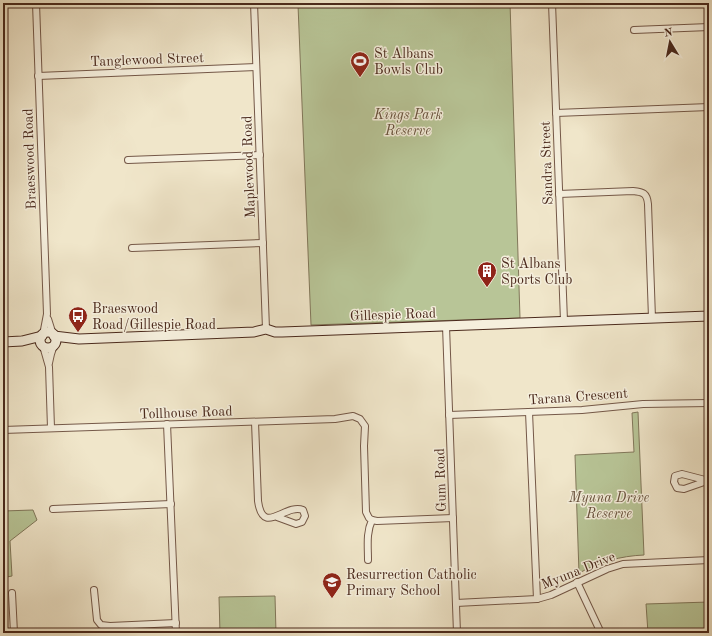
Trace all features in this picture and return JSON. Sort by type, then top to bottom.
[{"type":"street","name":"Braeswood Road","points":[[36,3],[47,314],[54,340]]},
{"type":"street","name":"Maplewood Road","points":[[254,3],[266,329]]},
{"type":"street","name":"Sandra Street","points":[[552,3],[564,321]]},
{"type":"street","points":[[634,30],[709,26]]},
{"type":"street","name":"Tanglewood Street","points":[[38,76],[256,67]]},
{"type":"street","points":[[556,113],[709,107]]},
{"type":"street","points":[[128,160],[260,155]]},
{"type":"street","points":[[559,194],[633,191],[640,191],[645,194],[648,204],[652,318]]},
{"type":"street","points":[[132,248],[263,243]]},
{"type":"street","name":"Braeswood Road","points":[[43,335],[47,314]]},
{"type":"street","name":"Gillespie Road","points":[[54,340],[254,332],[266,329],[282,332],[709,316]]},
{"type":"street","name":"Gum Road","points":[[446,326],[457,633]]},
{"type":"street","points":[[3,342],[22,341],[47,333],[54,340]]},
{"type":"street","points":[[43,335],[41,341],[49,366]]},
{"type":"street","points":[[22,341],[50,348],[54,340]]},
{"type":"street","points":[[52,428],[49,366],[54,340]]},
{"type":"street","name":"Tarana Crescent","points":[[449,415],[582,410],[644,404],[709,403]]},
{"type":"street","points":[[529,412],[537,599]]},
{"type":"street","name":"Tollhouse Road","points":[[3,430],[335,419],[353,416],[360,419],[365,426],[364,446],[366,512],[372,520]]},
{"type":"street","points":[[255,422],[259,509],[262,516],[269,518],[277,517]]},
{"type":"street","points":[[168,424],[176,633]]},
{"type":"street","points":[[682,474],[708,481],[684,489],[677,488],[674,482],[675,476],[682,474]]},
{"type":"street","points":[[53,509],[171,504]]},
{"type":"street","points":[[368,560],[367,535],[368,527],[372,520],[453,518]]},
{"type":"street","name":"Myuna Drive","points":[[456,603],[537,599],[551,595],[607,569],[623,564],[709,560]]},
{"type":"street","points":[[577,582],[601,633]]},
{"type":"street","points":[[94,590],[97,620],[101,625],[110,626],[176,623]]},
{"type":"street","points":[[12,593],[14,633]]},
{"type":"green space","name":"Kings Park Reserve","points":[[345,3],[510,3],[520,318],[311,325],[298,5]]},
{"type":"green space","name":"Myuna Drive Reserve","points":[[638,412],[644,555],[610,560],[579,573],[575,455],[634,452],[632,413]]},
{"type":"green space","points":[[33,510],[37,520],[10,541],[12,576],[7,577],[3,554],[3,511]]},
{"type":"green space","points":[[275,596],[276,633],[220,633],[219,597]]},
{"type":"green space","points":[[709,602],[709,633],[648,633],[646,604]]},
{"type":"place","name":"St Albans Bowls Club","points":[[360,78]]},
{"type":"place","name":"St Albans Sports Club","points":[[487,288]]},
{"type":"place","name":"Braeswood Road/Gillespie Road","points":[[78,333]]},
{"type":"place","name":"Resurrection Catholic Primary School","points":[[332,599]]}]
